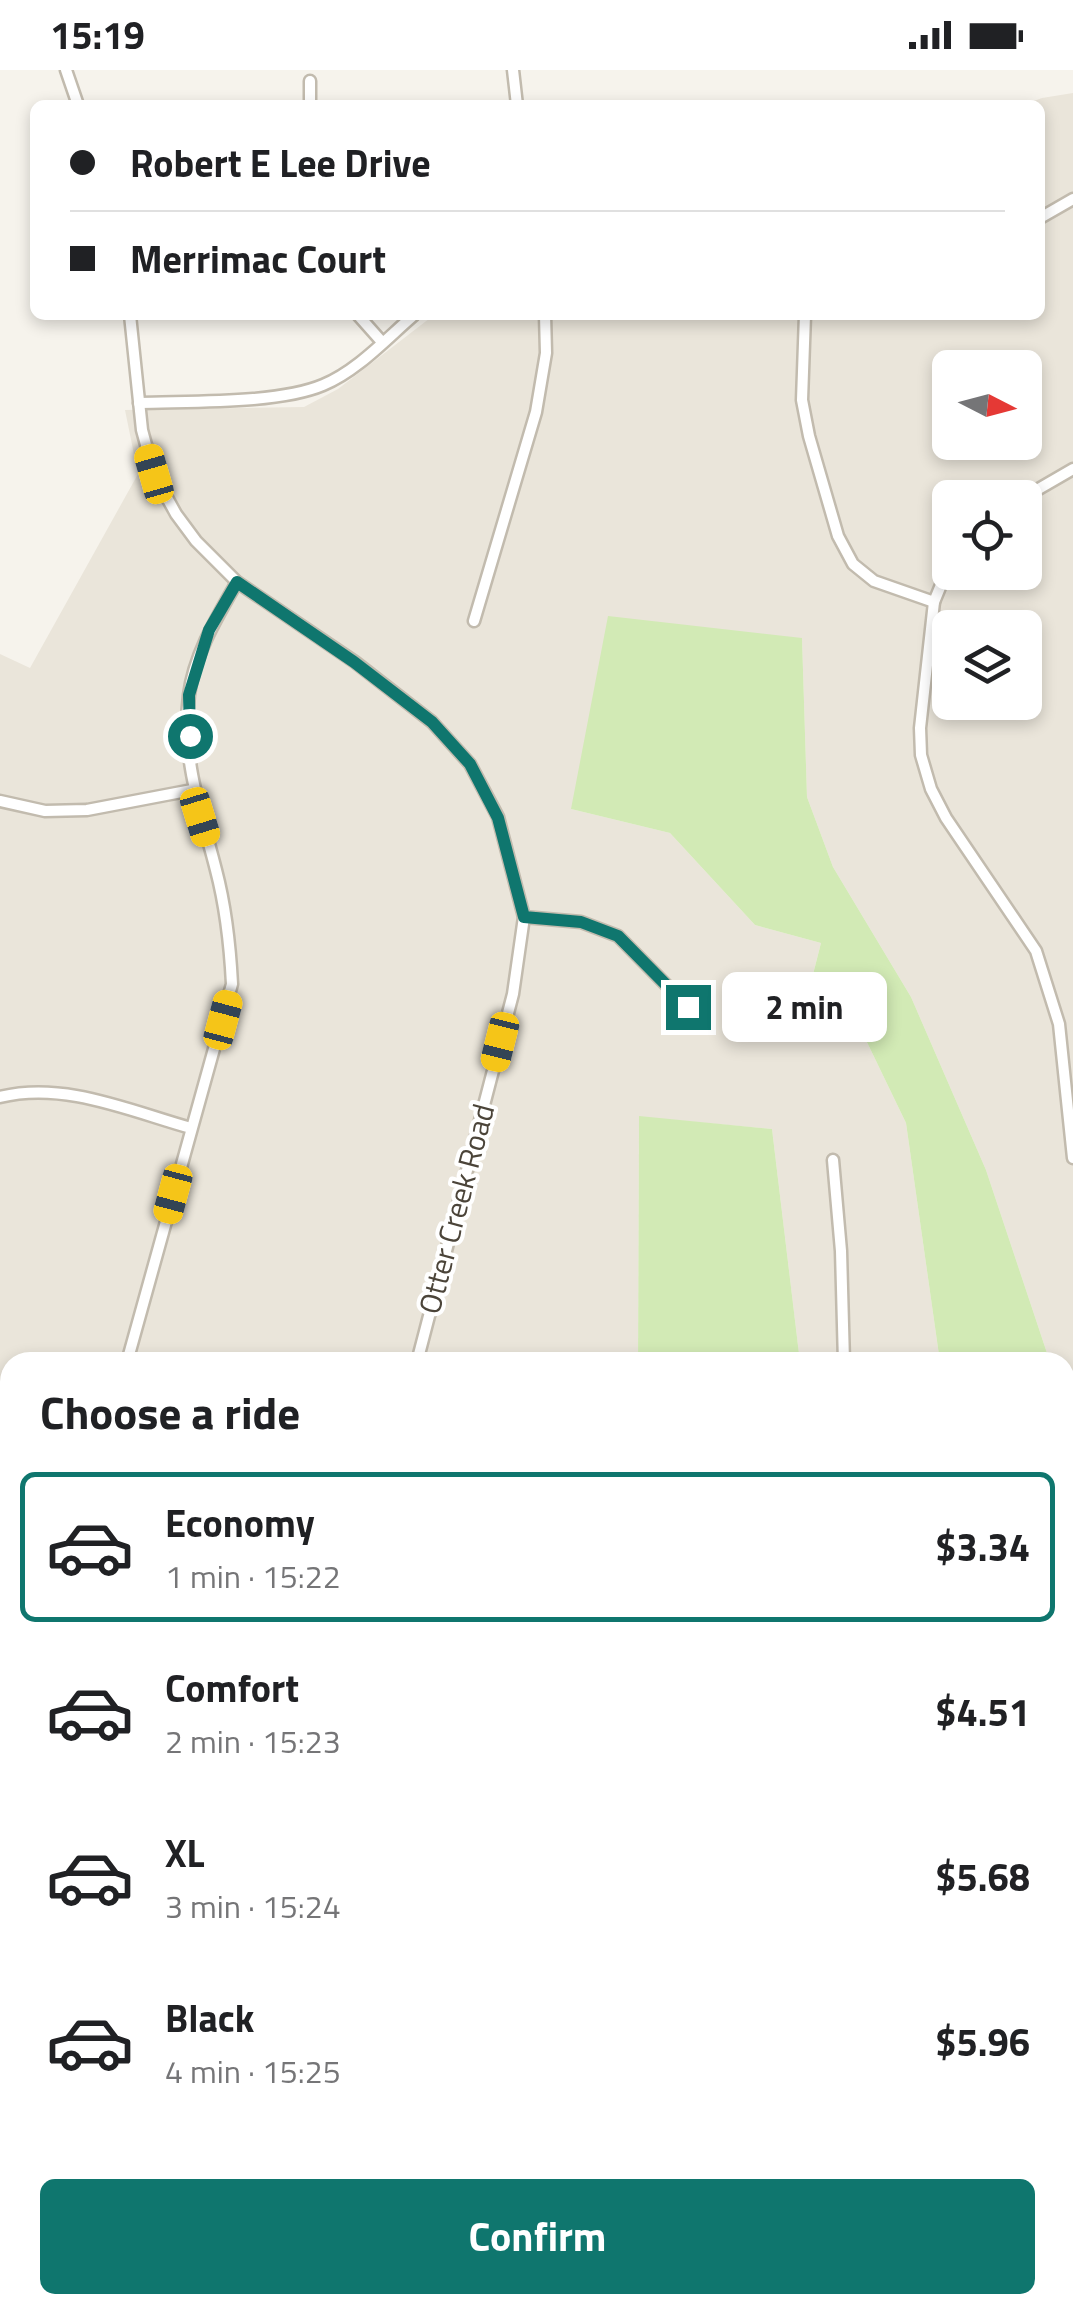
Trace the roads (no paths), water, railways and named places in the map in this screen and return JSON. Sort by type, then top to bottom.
[{"type":"street","points":[[66,70],[76,100]]},
{"type":"street","points":[[513,70],[516,100]]},
{"type":"street","points":[[310,81],[310,100]]},
{"type":"street","points":[[1045,215],[1073,199]]},
{"type":"street","name":"Otter Creek Road","points":[[131,320],[142,430],[154,474],[196,542],[237,582],[354,662],[432,722],[470,764],[498,818],[524,917],[512,994],[420,1352]]},
{"type":"street","points":[[362,320],[382,342]]},
{"type":"street","points":[[139,404],[297,394],[326,384],[408,320]]},
{"type":"street","points":[[474,620],[536,412],[546,353],[544,320]]},
{"type":"street","points":[[805,320],[802,400],[808,436],[838,536],[853,564],[874,580],[934,602]]},
{"type":"street","points":[[1042,487],[1073,468]]},
{"type":"street","points":[[130,1352],[232,984],[229,927],[192,790],[189,695],[209,630],[237,582]]},
{"type":"street","points":[[939,590],[934,602],[920,728],[921,755],[931,789],[946,818],[1036,951],[1060,1024],[1073,1158]]},
{"type":"street","points":[[0,801],[45,811],[87,810],[192,790]]},
{"type":"street","points":[[524,917],[581,922],[618,936],[688,1007]]},
{"type":"street","points":[[0,1097],[26,1090],[64,1092],[191,1128]]},
{"type":"street","points":[[833,1160],[844,1352]]}]
